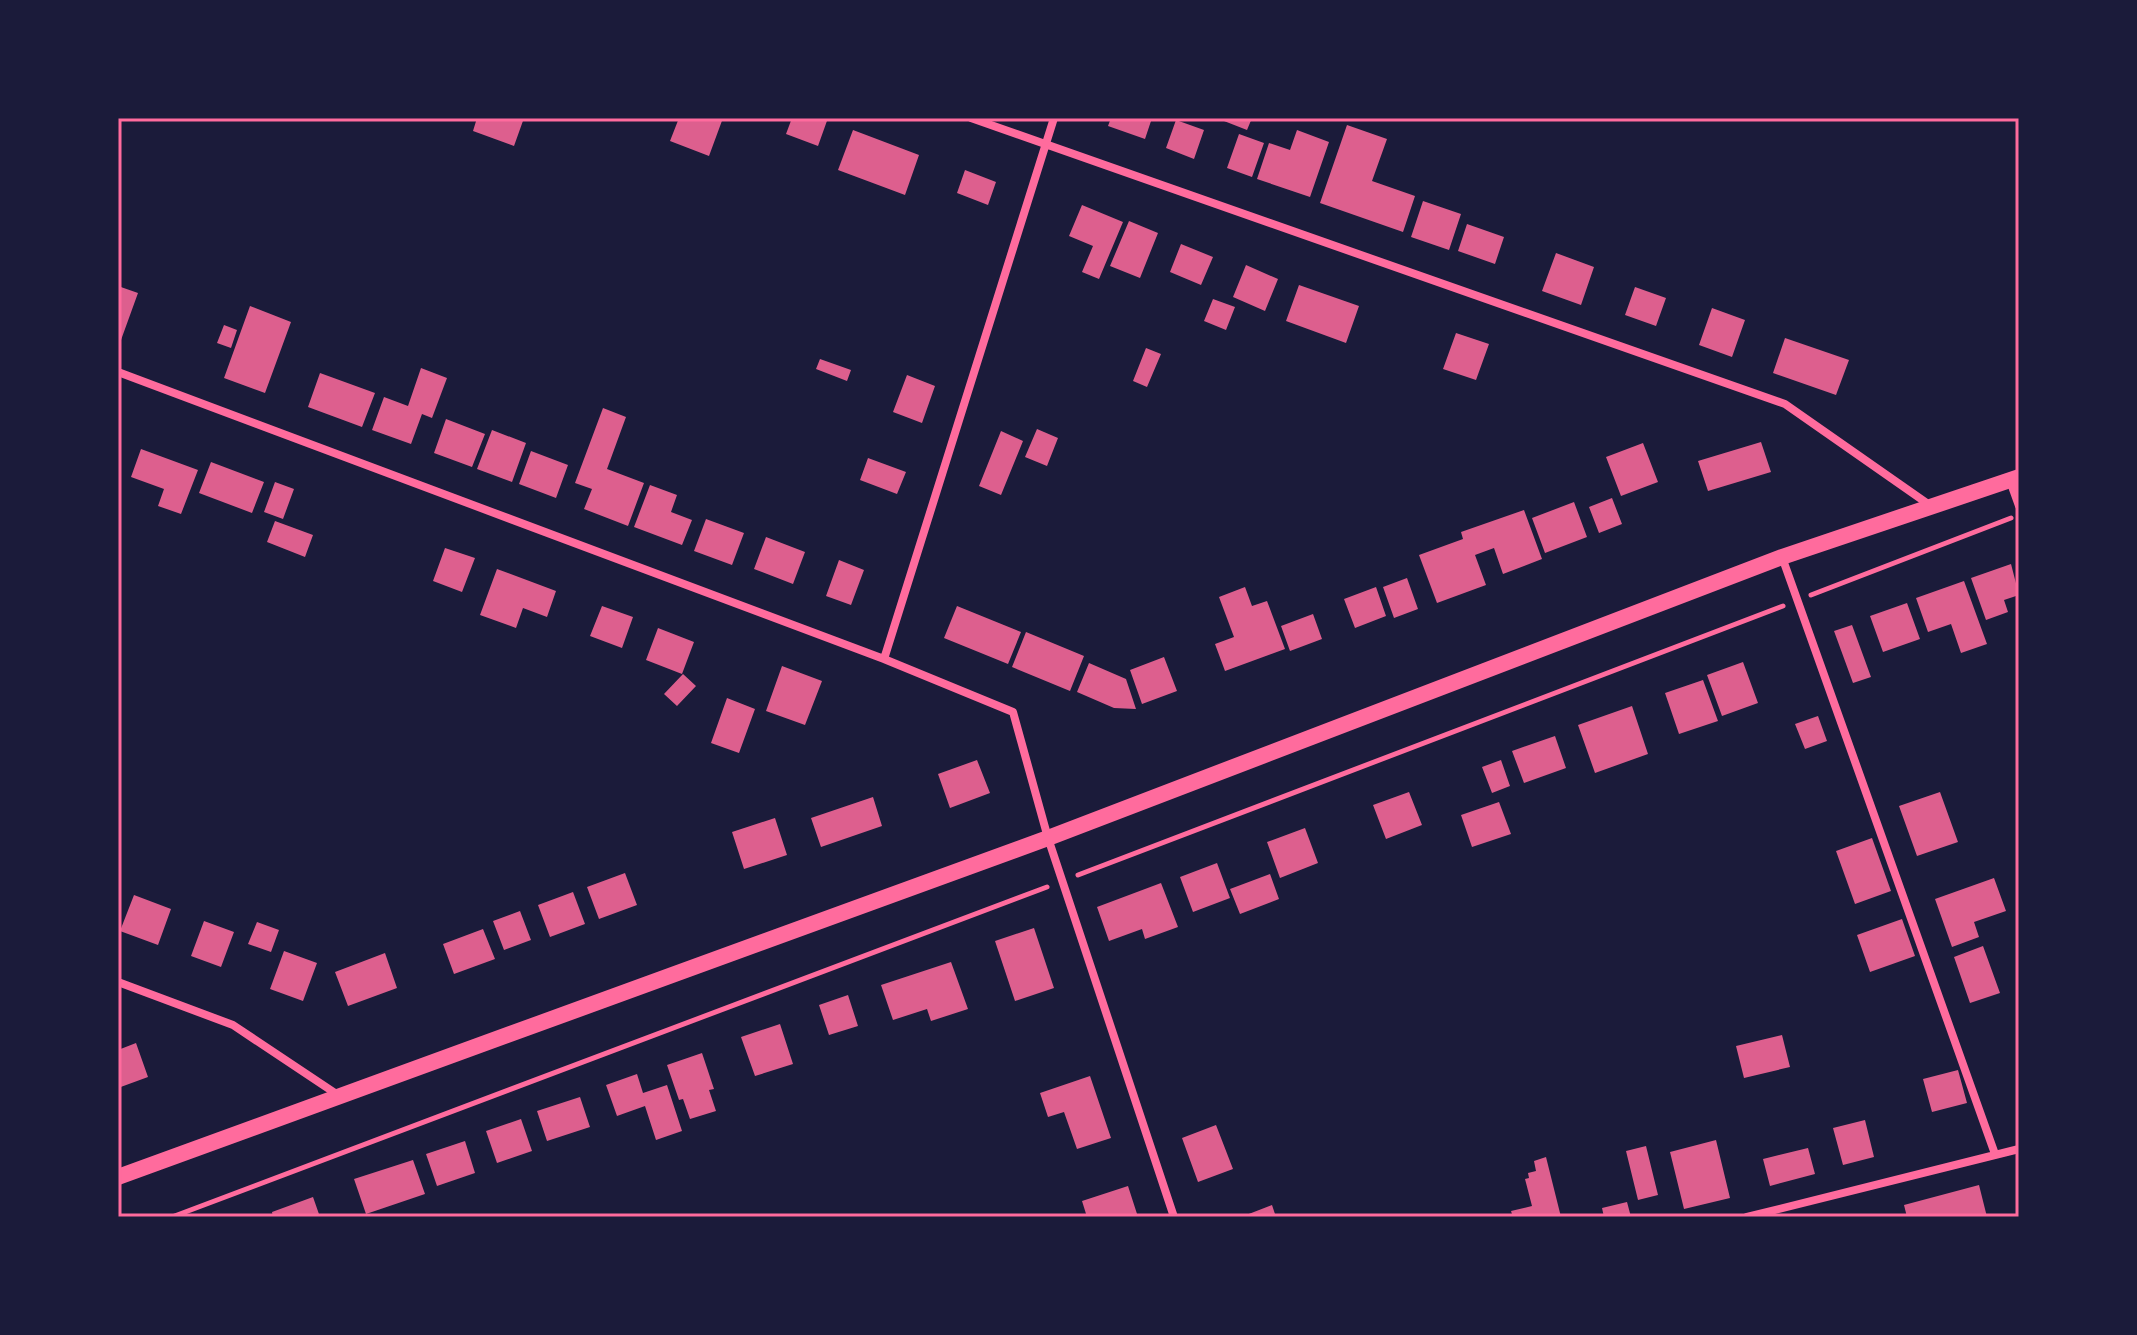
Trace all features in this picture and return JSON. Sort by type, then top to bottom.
[{"type":"main road","points":[[118,1177],[1048,838],[1782,557],[2015,478]]},
{"type":"street","points":[[971,118],[1785,404],[1932,507]]},
{"type":"street","points":[[884,659],[1054,118]]},
{"type":"street","points":[[118,372],[884,659],[1013,712],[1048,838],[1174,1217]]},
{"type":"street","points":[[2015,478],[2019,506]]},
{"type":"street","points":[[1782,557],[1995,1154]]},
{"type":"street","points":[[118,982],[233,1025],[339,1095]]},
{"type":"street","points":[[1747,1217],[2019,1149]]},
{"type":"path","points":[[172,1217],[2019,515]]},
{"type":"building","points":[[477,118],[524,118],[514,146],[473,131]]},
{"type":"building","points":[[679,118],[723,118],[709,156],[670,141]]},
{"type":"building","points":[[792,118],[828,118],[818,146],[786,134]]},
{"type":"building","points":[[1111,118],[1152,118],[1145,139],[1108,126]]},
{"type":"building","points":[[1225,118],[1252,118],[1247,130],[1224,121]]},
{"type":"building","points":[[1176,120],[1204,130],[1194,159],[1166,148]]},
{"type":"building","points":[[1347,125],[1387,139],[1372,181],[1415,196],[1403,232],[1320,203]]},
{"type":"building","points":[[853,130],[919,155],[905,195],[838,170]]},
{"type":"building","points":[[1297,130],[1329,142],[1310,197],[1257,179],[1269,143],[1290,150]]},
{"type":"building","points":[[1239,134],[1264,143],[1252,177],[1227,168]]},
{"type":"building","points":[[965,170],[996,182],[988,205],[957,193]]},
{"type":"building","points":[[1423,201],[1461,214],[1449,250],[1411,237]]},
{"type":"building","points":[[1082,205],[1123,222],[1099,279],[1082,272],[1093,246],[1069,236]]},
{"type":"building","points":[[1129,221],[1158,233],[1140,278],[1110,266]]},
{"type":"building","points":[[1467,224],[1504,237],[1495,264],[1458,251]]},
{"type":"building","points":[[1181,244],[1213,257],[1201,285],[1170,272]]},
{"type":"building","points":[[1556,253],[1594,267],[1581,305],[1542,291]]},
{"type":"building","points":[[1246,265],[1278,279],[1265,311],[1233,297]]},
{"type":"building","points":[[1299,285],[1359,306],[1346,343],[1286,321]]},
{"type":"building","points":[[118,286],[138,293],[121,340],[118,339]]},
{"type":"building","points":[[1635,287],[1666,298],[1656,326],[1625,315]]},
{"type":"building","points":[[1213,299],[1235,307],[1226,330],[1204,321]]},
{"type":"building","points":[[250,306],[291,322],[265,393],[224,378]]},
{"type":"building","points":[[1712,308],[1745,320],[1732,357],[1699,345]]},
{"type":"building","points":[[224,325],[237,330],[231,348],[217,343]]},
{"type":"building","points":[[1456,333],[1489,344],[1476,380],[1443,369]]},
{"type":"building","points":[[1785,338],[1849,360],[1836,395],[1773,373]]},
{"type":"building","points":[[1146,348],[1161,354],[1147,387],[1133,381]]},
{"type":"building","points":[[820,359],[851,370],[847,381],[816,369]]},
{"type":"building","points":[[421,368],[447,378],[432,418],[422,414],[411,444],[372,430],[384,397],[408,406]]},
{"type":"building","points":[[320,373],[375,393],[362,427],[308,407]]},
{"type":"building","points":[[907,375],[935,386],[922,423],[893,412]]},
{"type":"building","points":[[603,408],[626,417],[607,469],[644,483],[628,526],[584,509],[592,489],[575,483]]},
{"type":"building","points":[[446,419],[485,434],[472,467],[434,453]]},
{"type":"building","points":[[1037,429],[1058,438],[1047,466],[1025,457]]},
{"type":"building","points":[[492,430],[526,443],[512,482],[477,469]]},
{"type":"building","points":[[1001,431],[1023,441],[1001,495],[979,486]]},
{"type":"building","points":[[1761,442],[1771,472],[1708,491],[1698,461]]},
{"type":"building","points":[[1643,443],[1658,482],[1621,496],[1606,457]]},
{"type":"building","points":[[141,449],[198,470],[181,514],[158,506],[164,489],[131,477]]},
{"type":"building","points":[[531,451],[568,465],[556,498],[519,484]]},
{"type":"building","points":[[868,458],[906,472],[897,494],[860,480]]},
{"type":"building","points":[[211,462],[264,482],[252,513],[199,493]]},
{"type":"building","points":[[275,482],[294,489],[283,519],[264,512]]},
{"type":"building","points":[[650,485],[677,495],[671,512],[692,520],[682,545],[634,527]]},
{"type":"building","points":[[1612,498],[1622,524],[1599,533],[1589,507]]},
{"type":"building","points":[[1574,502],[1587,537],[1545,553],[1532,518]]},
{"type":"building","points":[[1524,510],[1542,559],[1503,574],[1494,548],[1475,555],[1486,585],[1437,603],[1419,555],[1463,539],[1461,532]]},
{"type":"building","points":[[706,519],[744,533],[732,565],[694,551]]},
{"type":"building","points":[[275,521],[313,535],[305,557],[267,542]]},
{"type":"building","points":[[766,537],[805,552],[793,584],[754,569]]},
{"type":"building","points":[[445,548],[475,558],[462,592],[433,581]]},
{"type":"building","points":[[839,560],[864,570],[851,605],[826,596]]},
{"type":"building","points":[[2011,564],[2019,595],[2004,600],[2008,612],[1986,620],[1971,578]]},
{"type":"building","points":[[497,569],[556,591],[547,617],[523,608],[516,628],[480,615]]},
{"type":"building","points":[[1407,578],[1418,609],[1394,618],[1383,587]]},
{"type":"building","points":[[1964,581],[1987,644],[1961,653],[1951,624],[1928,632],[1916,598]]},
{"type":"building","points":[[1245,587],[1252,606],[1267,601],[1285,649],[1225,671],[1215,644],[1234,637],[1219,597]]},
{"type":"building","points":[[1376,587],[1386,616],[1355,628],[1344,599]]},
{"type":"building","points":[[1907,603],[1920,639],[1883,652],[1870,616]]},
{"type":"building","points":[[602,606],[633,617],[622,648],[590,636]]},
{"type":"building","points":[[957,606],[1021,632],[1008,664],[944,638]]},
{"type":"building","points":[[1313,614],[1322,639],[1290,651],[1281,626]]},
{"type":"building","points":[[1852,625],[1871,677],[1853,683],[1834,631]]},
{"type":"building","points":[[658,628],[694,642],[682,674],[646,660]]},
{"type":"building","points":[[1026,632],[1084,656],[1070,691],[1012,667]]},
{"type":"building","points":[[1164,657],[1177,691],[1142,704],[1130,670]]},
{"type":"building","points":[[1743,662],[1758,703],[1722,716],[1707,675]]},
{"type":"building","points":[[1089,663],[1126,679],[1136,709],[1114,708],[1077,692]]},
{"type":"building","points":[[782,666],[822,681],[805,725],[766,711]]},
{"type":"building","points":[[683,674],[696,686],[677,706],[664,694]]},
{"type":"building","points":[[1703,680],[1718,721],[1679,734],[1665,693]]},
{"type":"building","points":[[727,698],[755,709],[739,753],[711,743]]},
{"type":"building","points":[[1632,706],[1648,754],[1595,773],[1578,725]]},
{"type":"building","points":[[1818,716],[1827,741],[1805,749],[1795,724]]},
{"type":"building","points":[[1555,736],[1566,768],[1524,783],[1512,751]]},
{"type":"building","points":[[977,760],[990,793],[950,808],[938,774]]},
{"type":"building","points":[[1501,760],[1510,786],[1492,793],[1482,767]]},
{"type":"building","points":[[1409,792],[1422,825],[1386,839],[1373,805]]},
{"type":"building","points":[[1940,792],[1958,842],[1917,856],[1899,806]]},
{"type":"building","points":[[873,797],[882,826],[821,847],[811,818]]},
{"type":"building","points":[[1499,802],[1511,834],[1472,847],[1461,815]]},
{"type":"building","points":[[775,818],[787,855],[744,869],[732,832]]},
{"type":"building","points":[[1305,828],[1318,863],[1280,878],[1267,842]]},
{"type":"building","points":[[1872,838],[1891,891],[1855,904],[1836,851]]},
{"type":"building","points":[[1217,863],[1230,898],[1193,912],[1180,877]]},
{"type":"building","points":[[625,873],[637,905],[599,919],[587,887]]},
{"type":"building","points":[[1270,874],[1279,899],[1240,914],[1230,889]]},
{"type":"building","points":[[1994,878],[2006,911],[1974,922],[1979,937],[1952,947],[1935,899]]},
{"type":"building","points":[[1161,883],[1178,927],[1145,939],[1142,929],[1109,941],[1097,907]]},
{"type":"building","points":[[573,892],[585,924],[550,937],[538,905]]},
{"type":"building","points":[[134,895],[171,909],[158,945],[120,931]]},
{"type":"building","points":[[520,911],[531,940],[504,950],[493,921]]},
{"type":"building","points":[[1902,919],[1915,956],[1870,972],[1857,935]]},
{"type":"building","points":[[204,921],[234,932],[221,967],[191,956]]},
{"type":"building","points":[[257,922],[279,930],[271,952],[248,944]]},
{"type":"building","points":[[1034,928],[1054,988],[1015,1001],[995,941]]},
{"type":"building","points":[[483,929],[495,959],[454,974],[443,944]]},
{"type":"building","points":[[1983,946],[2000,993],[1970,1003],[1954,957]]},
{"type":"building","points":[[284,951],[317,963],[303,1001],[270,989]]},
{"type":"building","points":[[385,953],[397,988],[348,1006],[335,972]]},
{"type":"building","points":[[951,962],[968,1009],[931,1021],[927,1009],[893,1020],[881,985]]},
{"type":"building","points":[[848,995],[858,1026],[829,1035],[819,1005]]},
{"type":"building","points":[[780,1024],[793,1064],[755,1076],[741,1037]]},
{"type":"building","points":[[1782,1035],[1790,1067],[1744,1078],[1736,1046]]},
{"type":"building","points":[[136,1043],[148,1077],[118,1088],[118,1050]]},
{"type":"building","points":[[702,1053],[714,1089],[709,1090],[716,1111],[690,1119],[683,1099],[679,1100],[667,1065]]},
{"type":"building","points":[[1958,1070],[1967,1103],[1932,1112],[1923,1079]]},
{"type":"building","points":[[637,1074],[643,1093],[667,1085],[682,1131],[656,1140],[645,1106],[617,1116],[606,1085]]},
{"type":"building","points":[[1090,1076],[1111,1138],[1077,1149],[1064,1112],[1048,1117],[1040,1093]]},
{"type":"building","points":[[580,1097],[590,1127],[547,1141],[537,1111]]},
{"type":"building","points":[[521,1119],[532,1151],[497,1163],[486,1131]]},
{"type":"building","points":[[1865,1120],[1874,1157],[1843,1165],[1833,1128]]},
{"type":"building","points":[[1216,1125],[1233,1169],[1198,1182],[1182,1138]]},
{"type":"building","points":[[1716,1140],[1730,1198],[1684,1209],[1670,1152]]},
{"type":"building","points":[[465,1141],[475,1173],[437,1186],[426,1154]]},
{"type":"building","points":[[1646,1146],[1658,1195],[1638,1200],[1626,1151]]},
{"type":"building","points":[[1808,1148],[1815,1174],[1770,1186],[1763,1159]]},
{"type":"building","points":[[1546,1157],[1561,1217],[1513,1217],[1511,1211],[1532,1206],[1525,1179],[1529,1178],[1528,1173],[1536,1171],[1534,1161]]},
{"type":"building","points":[[413,1160],[425,1194],[366,1214],[354,1179]]},
{"type":"building","points":[[1979,1185],[1987,1217],[1907,1217],[1904,1205]]},
{"type":"building","points":[[1128,1186],[1138,1217],[1087,1217],[1082,1201]]},
{"type":"building","points":[[313,1197],[320,1217],[273,1217],[272,1212]]},
{"type":"building","points":[[1627,1202],[1631,1217],[1604,1217],[1602,1208]]},
{"type":"building","points":[[1272,1205],[1276,1217],[1241,1217]]}]
